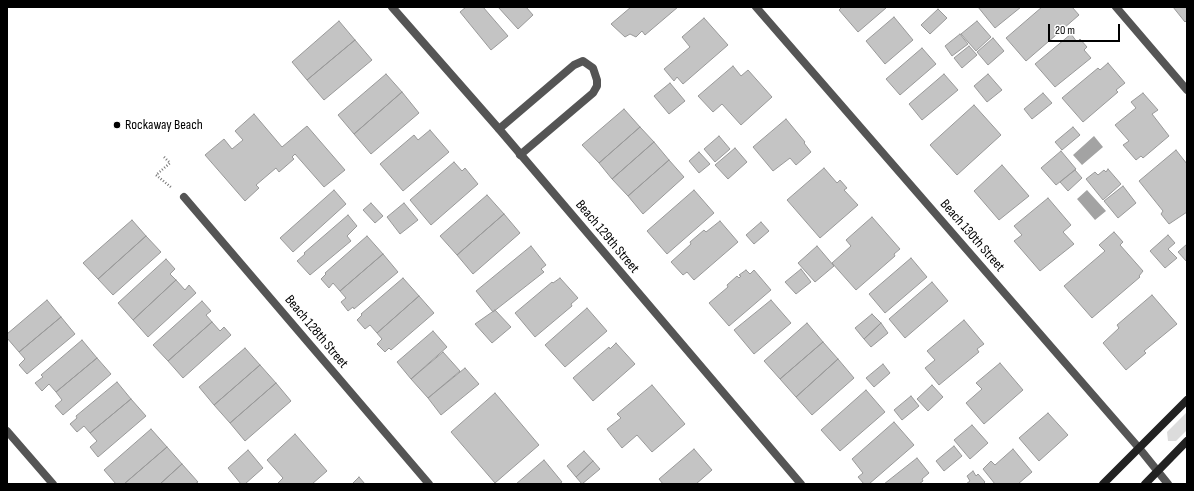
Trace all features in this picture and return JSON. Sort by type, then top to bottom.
[{"type":"street","name":"Beach 129th Street","points":[[392,7],[499,129],[801,484]]},
{"type":"street","name":"Beach 130th Street","points":[[756,7],[1139,448],[1168,484]]},
{"type":"street","points":[[1116,7],[1187,90]]},
{"type":"street","points":[[499,129],[574,65],[583,61],[593,68],[597,86],[593,93],[520,155]]},
{"type":"street","name":"Beach 128th Street","points":[[184,197],[429,484]]},
{"type":"street","points":[[1103,484],[1187,400]]},
{"type":"street","points":[[7,431],[53,484]]},
{"type":"street","points":[[1145,484],[1187,442]]},
{"type":"path","points":[[164,157],[170,163],[156,175],[184,197]]},
{"type":"shaded area","points":[[1094,136],[1103,147],[1082,165],[1073,155]]},
{"type":"shaded area","points":[[1087,190],[1106,211],[1095,220],[1077,199]]},
{"type":"shaded area","points":[[1187,412],[1187,430],[1176,441],[1168,441],[1167,432]]},
{"type":"building","points":[[466,7],[483,7],[508,36],[491,50],[460,12]]},
{"type":"building","points":[[498,7],[526,7],[533,15],[518,29]]},
{"type":"building","points":[[631,7],[678,7],[645,35],[642,31],[636,37],[630,34],[625,37],[611,24]]},
{"type":"building","points":[[842,7],[886,8],[858,32],[839,10]]},
{"type":"building","points":[[978,7],[1021,7],[995,28]]},
{"type":"building","points":[[1042,7],[1072,7],[1079,15],[1026,61],[1006,38]]},
{"type":"building","points":[[1173,7],[1187,7],[1187,20],[1185,22]]},
{"type":"building","points":[[938,9],[947,18],[930,34],[921,25]]},
{"type":"building","points":[[894,17],[913,40],[885,64],[866,41]]},
{"type":"building","points":[[704,18],[728,45],[683,84],[677,77],[674,81],[664,69],[690,47],[682,37]]},
{"type":"building","points":[[339,21],[355,40],[307,80],[292,62]]},
{"type":"building","points":[[977,21],[991,37],[976,51],[961,34]]},
{"type":"building","points":[[960,34],[968,44],[952,56],[945,46]]},
{"type":"building","points":[[1071,34],[1077,42],[1080,39],[1087,47],[1084,50],[1091,58],[1055,87],[1035,64]]},
{"type":"building","points":[[993,38],[1004,51],[988,65],[977,52]]},
{"type":"building","points":[[355,40],[372,60],[324,100],[307,80]]},
{"type":"building","points":[[969,46],[977,55],[962,68],[954,58]]},
{"type":"building","points":[[922,48],[936,64],[900,95],[886,79]]},
{"type":"building","points":[[1108,63],[1125,83],[1116,90],[1118,92],[1083,122],[1062,98],[1098,68],[1100,70]]},
{"type":"building","points":[[733,66],[741,76],[748,70],[772,97],[741,125],[722,104],[713,112],[698,96]]},
{"type":"building","points":[[386,74],[402,92],[354,134],[338,115]]},
{"type":"building","points":[[944,74],[958,90],[922,120],[909,104]]},
{"type":"building","points":[[988,74],[1002,90],[987,102],[974,86]]},
{"type":"building","points":[[670,83],[685,101],[669,114],[654,96]]},
{"type":"building","points":[[402,92],[419,113],[371,154],[354,134]]},
{"type":"building","points":[[1043,93],[1052,103],[1032,119],[1024,109]]},
{"type":"building","points":[[1143,93],[1158,110],[1152,114],[1169,136],[1143,158],[1141,156],[1136,160],[1123,145],[1129,141],[1115,125],[1136,108],[1131,102]]},
{"type":"building","points":[[974,105],[1001,135],[957,175],[930,145]]},
{"type":"building","points":[[624,109],[640,127],[599,163],[582,145]]},
{"type":"building","points":[[254,114],[282,147],[307,126],[345,170],[324,187],[295,154],[292,157],[294,159],[279,172],[276,168],[256,185],[259,188],[245,201],[205,155],[224,139],[232,149],[243,140],[235,131]]},
{"type":"building","points":[[786,119],[805,142],[804,143],[811,152],[796,165],[790,158],[773,171],[753,147]]},
{"type":"building","points":[[640,127],[654,142],[612,179],[599,163]]},
{"type":"building","points":[[1073,127],[1080,135],[1062,150],[1055,142]]},
{"type":"building","points":[[430,130],[449,152],[403,191],[380,164],[414,135],[418,140]]},
{"type":"building","points":[[719,136],[730,149],[715,162],[704,149]]},
{"type":"building","points":[[654,142],[669,160],[628,196],[612,179]]},
{"type":"building","points":[[735,148],[747,162],[728,179],[715,165]]},
{"type":"building","points":[[1176,150],[1187,164],[1187,212],[1169,224],[1161,214],[1163,211],[1139,181]]},
{"type":"building","points":[[1061,151],[1076,169],[1056,185],[1041,168]]},
{"type":"building","points":[[699,152],[710,164],[699,173],[689,161]]},
{"type":"building","points":[[669,160],[684,177],[643,214],[628,196]]},
{"type":"building","points":[[454,162],[462,171],[465,168],[478,184],[431,225],[410,200]]},
{"type":"building","points":[[1002,165],[1029,196],[999,220],[974,191]]},
{"type":"building","points":[[824,168],[837,183],[840,180],[847,188],[844,190],[858,205],[820,238],[787,200]]},
{"type":"building","points":[[1108,169],[1121,184],[1103,200],[1086,179],[1095,172],[1098,175],[1104,170],[1106,172]]},
{"type":"building","points":[[1075,170],[1082,178],[1068,191],[1060,182]]},
{"type":"building","points":[[1123,186],[1136,203],[1118,218],[1104,201]]},
{"type":"building","points":[[334,190],[346,204],[293,252],[280,238]]},
{"type":"building","points":[[694,190],[714,213],[667,254],[647,231]]},
{"type":"building","points":[[487,195],[504,214],[457,255],[440,236]]},
{"type":"building","points":[[1048,198],[1071,225],[1063,232],[1074,244],[1040,271],[1014,241],[1022,235],[1014,226]]},
{"type":"building","points":[[371,203],[383,216],[375,223],[363,210]]},
{"type":"building","points":[[404,203],[418,220],[400,234],[387,217]]},
{"type":"building","points":[[504,214],[520,233],[473,274],[457,255]]},
{"type":"building","points":[[348,215],[357,226],[347,236],[351,241],[310,275],[297,261],[305,254],[304,253]]},
{"type":"building","points":[[872,217],[900,249],[894,254],[895,256],[856,290],[832,263],[851,246],[846,240]]},
{"type":"building","points":[[132,220],[146,236],[98,279],[83,263]]},
{"type":"building","points":[[720,221],[738,242],[694,280],[687,272],[683,275],[671,262],[704,230],[706,232]]},
{"type":"building","points":[[761,222],[769,231],[754,244],[746,235]]},
{"type":"building","points":[[1114,232],[1123,242],[1120,245],[1143,271],[1139,276],[1140,277],[1092,318],[1064,286],[1105,251],[1099,245]]},
{"type":"building","points":[[1168,235],[1175,243],[1168,249],[1177,258],[1165,268],[1150,251]]},
{"type":"building","points":[[146,236],[161,252],[113,295],[98,279]]},
{"type":"building","points":[[367,236],[383,254],[340,291],[333,283],[329,288],[321,279],[326,274],[325,273]]},
{"type":"building","points":[[1187,244],[1187,262],[1178,252]]},
{"type":"building","points":[[531,246],[546,265],[541,269],[544,272],[493,312],[476,291]]},
{"type":"building","points":[[817,246],[834,266],[815,282],[798,263]]},
{"type":"building","points":[[383,254],[398,272],[354,309],[353,307],[348,311],[341,302],[346,298],[340,291]]},
{"type":"building","points":[[911,258],[927,277],[885,313],[869,294]]},
{"type":"building","points":[[166,259],[175,269],[170,274],[176,280],[133,320],[118,303]]},
{"type":"building","points":[[801,269],[811,282],[796,294],[785,282]]},
{"type":"building","points":[[746,270],[750,274],[754,270],[771,290],[729,326],[709,303],[728,287],[727,285],[737,276],[739,278],[741,276],[739,275]]},
{"type":"building","points":[[403,278],[419,296],[377,333],[370,325],[365,329],[357,320],[362,315],[361,314]]},
{"type":"building","points":[[560,278],[578,298],[571,304],[572,306],[535,337],[515,313],[552,282],[553,283]]},
{"type":"building","points":[[176,280],[185,290],[189,285],[196,293],[148,337],[133,320]]},
{"type":"building","points":[[932,282],[948,301],[905,338],[889,319]]},
{"type":"building","points":[[1152,295],[1177,324],[1144,351],[1146,353],[1126,370],[1103,343],[1119,328],[1117,325]]},
{"type":"building","points":[[419,296],[434,313],[391,350],[389,348],[385,352],[377,344],[382,339],[377,333]]},
{"type":"building","points":[[47,300],[61,317],[19,352],[7,338],[7,334]]},
{"type":"building","points":[[771,300],[791,323],[754,354],[734,330]]},
{"type":"building","points":[[202,301],[211,311],[206,315],[212,322],[168,361],[153,345]]},
{"type":"building","points":[[587,308],[607,331],[565,367],[545,345]]},
{"type":"building","points":[[495,310],[511,327],[492,343],[475,324]]},
{"type":"building","points":[[872,314],[881,323],[864,339],[855,328]]},
{"type":"building","points":[[61,317],[75,334],[27,374],[19,365],[25,359],[19,352]]},
{"type":"building","points":[[964,320],[984,344],[977,349],[979,352],[939,385],[925,368],[935,360],[927,351]]},
{"type":"building","points":[[212,322],[220,331],[224,327],[231,335],[183,378],[168,361]]},
{"type":"building","points":[[807,323],[823,342],[780,379],[764,361]]},
{"type":"building","points":[[881,323],[888,333],[871,347],[864,339]]},
{"type":"building","points":[[433,331],[447,347],[411,379],[397,362]]},
{"type":"building","points":[[82,340],[97,358],[56,392],[49,384],[42,391],[35,383],[43,377],[41,375]]},
{"type":"building","points":[[823,342],[838,359],[796,397],[780,379]]},
{"type":"building","points":[[616,343],[635,364],[593,401],[573,378],[609,347],[610,349]]},
{"type":"building","points":[[245,348],[260,365],[214,405],[199,387]]},
{"type":"building","points":[[443,352],[460,371],[428,398],[411,379]]},
{"type":"building","points":[[97,358],[111,374],[63,415],[55,406],[62,400],[56,392]]},
{"type":"building","points":[[838,359],[854,378],[812,415],[796,397]]},
{"type":"building","points":[[1000,363],[1023,390],[984,424],[966,403],[982,389],[976,383]]},
{"type":"building","points":[[883,364],[890,373],[874,387],[866,378]]},
{"type":"building","points":[[260,365],[276,383],[230,423],[214,405]]},
{"type":"building","points":[[465,368],[479,384],[441,415],[428,398]]},
{"type":"building","points":[[117,382],[131,399],[90,433],[84,426],[77,432],[70,424],[77,418],[76,416]]},
{"type":"building","points":[[276,383],[291,401],[245,441],[230,423]]},
{"type":"building","points":[[652,385],[685,424],[652,452],[637,435],[622,448],[607,429],[621,418],[617,414]]},
{"type":"building","points":[[932,385],[943,397],[928,411],[917,399]]},
{"type":"building","points":[[866,390],[885,412],[840,451],[821,430]]},
{"type":"building","points":[[495,393],[539,445],[495,483],[451,432]]},
{"type":"building","points":[[911,396],[919,406],[902,420],[894,410]]},
{"type":"building","points":[[131,399],[146,416],[98,457],[90,447],[97,441],[90,433]]},
{"type":"building","points":[[1048,413],[1068,435],[1039,461],[1019,438]]},
{"type":"building","points":[[894,422],[914,445],[869,484],[864,484],[858,477],[863,473],[852,459]]},
{"type":"building","points":[[972,425],[988,443],[970,459],[954,440]]},
{"type":"building","points":[[151,429],[167,447],[124,484],[116,484],[104,470]]},
{"type":"building","points":[[295,434],[327,471],[312,484],[277,484],[283,478],[267,460]]},
{"type":"building","points":[[954,446],[962,456],[944,471],[936,461]]},
{"type":"building","points":[[167,447],[182,464],[160,484],[124,484]]},
{"type":"building","points":[[694,449],[712,470],[696,484],[663,484],[659,479]]},
{"type":"building","points":[[1013,449],[1032,472],[1018,484],[995,484],[983,469],[991,461],[995,465]]},
{"type":"building","points":[[248,450],[263,468],[245,484],[241,484],[228,468]]},
{"type":"building","points":[[584,451],[593,461],[576,477],[567,466]]},
{"type":"building","points":[[917,458],[929,473],[922,479],[923,481],[919,484],[884,484]]},
{"type":"building","points":[[544,460],[562,482],[559,484],[516,484]]},
{"type":"building","points":[[593,461],[600,469],[582,484],[576,477]]},
{"type":"building","points":[[182,464],[198,482],[195,484],[160,484]]},
{"type":"building","points":[[973,471],[976,476],[978,474],[985,482],[983,484],[966,484],[970,481],[967,476]]},
{"type":"building","points":[[359,477],[365,484],[352,484]]},
{"type":"place","name":"Rockaway Beach","points":[[117,125]]}]
